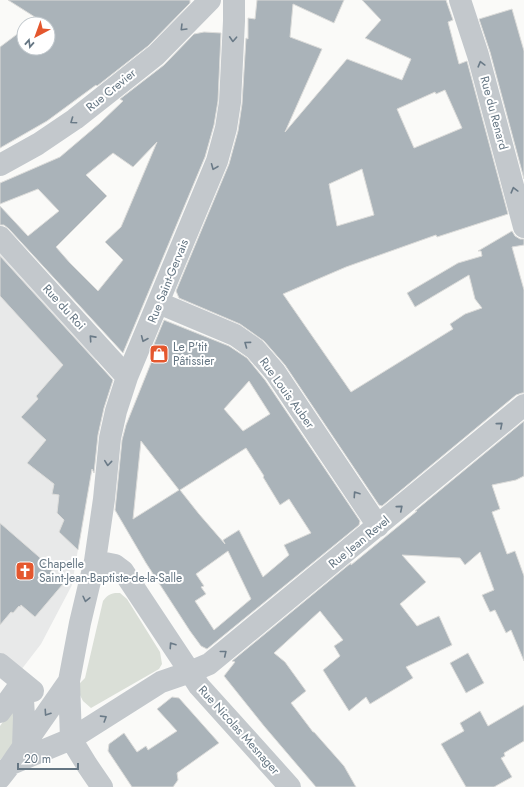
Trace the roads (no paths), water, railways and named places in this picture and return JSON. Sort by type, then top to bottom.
[{"type":"street","name":"Rue Crevier","points":[[0,165],[38,144],[75,119],[156,55],[210,0]]},
{"type":"street","name":"Rue Saint-Gervais","points":[[68,681],[90,581],[96,561],[110,438],[116,411],[128,377],[217,161],[226,128],[230,102],[234,0]]},
{"type":"street","name":"Rue du Renard","points":[[460,0],[478,55],[524,227]]},
{"type":"street","name":"Rue du Roi","points":[[0,237],[128,377]]},
{"type":"street","name":"Rue Louis Auber","points":[[159,303],[236,335],[255,349],[275,372],[378,526]]},
{"type":"street","name":"Rue Jean Revel","points":[[11,763],[71,739],[161,682],[210,664],[524,405]]},
{"type":"street","name":"Rue Nicolas Mesnager","points":[[96,561],[115,566],[123,571],[200,686],[290,787]]},
{"type":"street","points":[[0,664],[29,687]]},
{"type":"street","points":[[68,681],[71,739],[102,787]]},
{"type":"street","points":[[11,763],[68,681]]},
{"type":"street","points":[[11,763],[24,717],[29,687]]},
{"type":"street","points":[[0,712],[29,687]]},
{"type":"place","name":"Le P'tit Pâtissier","points":[[159,354]]},
{"type":"place","name":"Chapelle Saint-Jean-Baptiste-de-la-Salle","points":[[25,571]]}]
